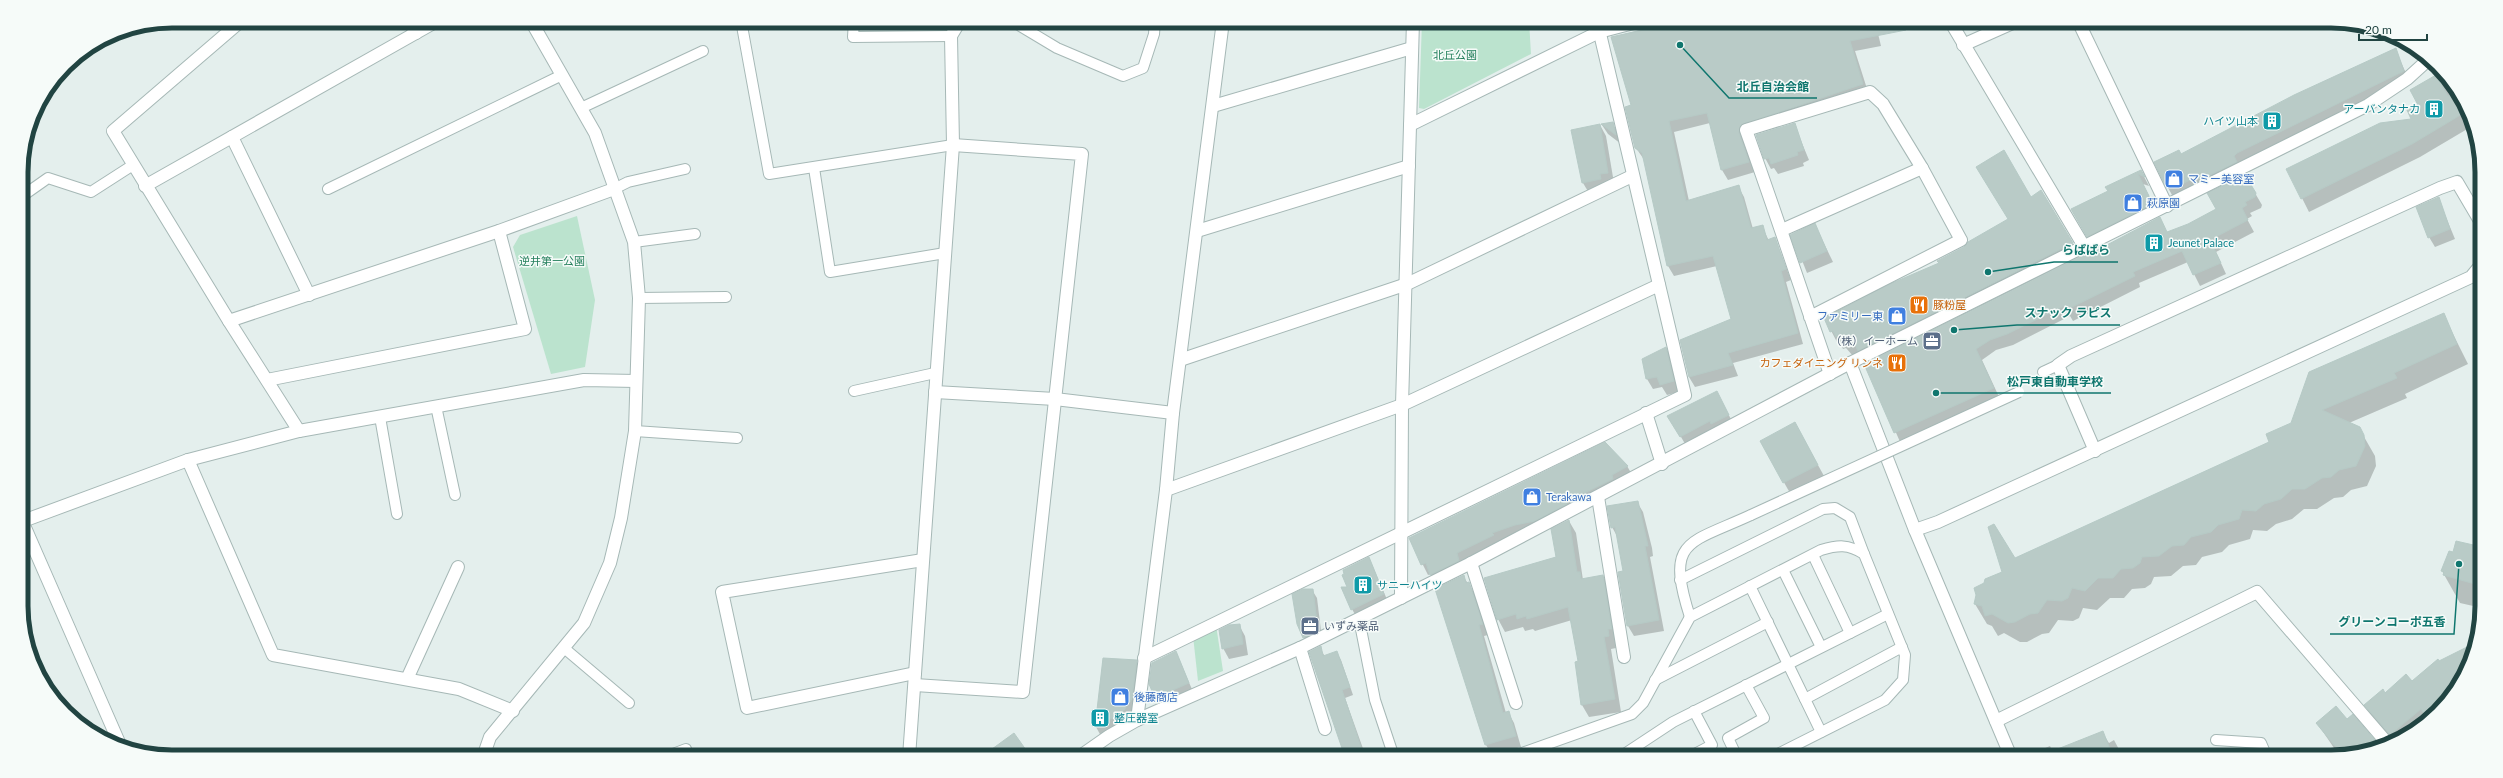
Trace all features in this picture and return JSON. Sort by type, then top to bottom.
[{"type":"street","points":[[233,28],[113,131],[145,186],[299,431]]},
{"type":"street","points":[[413,28],[416,32]]},
{"type":"street","points":[[145,186],[424,28]]},
{"type":"street","points":[[485,750],[490,737],[513,711],[584,623],[610,563],[635,431],[639,298],[634,242],[595,134],[535,28]]},
{"type":"street","points":[[910,750],[935,392],[935,373],[953,145],[952,36],[956,28]]},
{"type":"street","points":[[1137,720],[1166,490],[1173,413],[1222,28]]},
{"type":"street","points":[[1401,598],[1402,405],[1407,284],[1413,28]]},
{"type":"street","points":[[1410,125],[1596,28]]},
{"type":"street","points":[[1144,658],[1685,395],[1632,176],[1631,160],[1598,28]]},
{"type":"street","points":[[1954,28],[2085,248]]},
{"type":"street","points":[[1963,45],[2001,28]]},
{"type":"street","points":[[2081,28],[2167,206]]},
{"type":"street","points":[[1213,106],[1412,48]]},
{"type":"street","points":[[1089,750],[1109,736],[1137,720],[1300,648],[1359,619],[1662,464],[1850,363],[2085,248],[2368,105],[2407,79],[2426,64]]},
{"type":"street","points":[[1810,317],[1961,240],[1922,168],[1882,104],[1870,92],[1746,130],[1782,230],[1810,317],[1830,374]]},
{"type":"street","points":[[232,137],[309,295]]},
{"type":"street","points":[[923,560],[722,592],[747,708],[915,679],[1023,692],[1082,154],[953,145]]},
{"type":"street","points":[[1197,231],[1409,166]]},
{"type":"street","points":[[1782,230],[1922,168]]},
{"type":"street","points":[[1180,360],[1407,284],[1632,176]]},
{"type":"street","points":[[2095,451],[2058,365],[2070,356],[2440,188],[2457,182],[2475,213]]},
{"type":"street","points":[[229,321],[499,231],[614,188]]},
{"type":"street","points":[[267,380],[525,329],[499,231]]},
{"type":"street","points":[[1915,530],[1938,522],[2095,451],[2470,277],[2475,272]]},
{"type":"street","points":[[1166,490],[1402,405],[1659,285]]},
{"type":"street","points":[[1850,363],[1915,530],[2008,750]]},
{"type":"street","points":[[28,520],[188,460],[299,431],[584,380],[636,380]]},
{"type":"street","points":[[935,392],[1055,399],[1173,413]]},
{"type":"street","points":[[1646,413],[1662,464]]},
{"type":"street","points":[[188,460],[273,655],[460,688],[513,711]]},
{"type":"street","points":[[1598,497],[1624,657]]},
{"type":"street","points":[[28,533],[119,740]]},
{"type":"street","points":[[1471,563],[1516,703]]},
{"type":"street","points":[[407,679],[458,567]]},
{"type":"street","points":[[1996,721],[2256,592],[2384,740]]},
{"type":"street","points":[[1300,648],[1326,729]]},
{"type":"lane","points":[[742,28],[769,174],[953,145]]},
{"type":"lane","points":[[854,28],[853,37],[952,36]]},
{"type":"lane","points":[[1024,28],[1057,48],[1123,76],[1143,68],[1155,28]]},
{"type":"lane","points":[[581,108],[703,51]]},
{"type":"lane","points":[[328,189],[562,75]]},
{"type":"lane","points":[[28,193],[48,178],[91,192],[133,165]]},
{"type":"lane","points":[[814,168],[830,272],[944,253]]},
{"type":"lane","points":[[614,188],[628,182],[685,170]]},
{"type":"lane","points":[[634,242],[695,234]]},
{"type":"lane","points":[[639,298],[726,297]]},
{"type":"lane","points":[[2043,372],[2058,365]]},
{"type":"lane","points":[[854,391],[935,373]]},
{"type":"lane","points":[[1690,617],[1680,580],[1679,558],[1689,543],[2019,392]]},
{"type":"lane","points":[[436,406],[455,495]]},
{"type":"lane","points":[[380,417],[397,514]]},
{"type":"lane","points":[[635,431],[738,438]]},
{"type":"lane","points":[[1680,580],[1829,508],[1835,508],[1850,517],[1905,656],[1903,680],[1885,700],[1786,750]]},
{"type":"lane","points":[[1537,750],[1632,714],[1643,703],[1690,617],[1813,555],[1838,545],[1854,548],[1864,554]]},
{"type":"lane","points":[[1813,555],[1850,633]]},
{"type":"lane","points":[[1783,570],[1821,648]]},
{"type":"lane","points":[[1750,586],[1821,732]]},
{"type":"lane","points":[[1631,750],[1673,722],[1888,614]]},
{"type":"lane","points":[[1359,619],[1375,700],[1392,750]]},
{"type":"lane","points":[[1655,680],[1768,622]]},
{"type":"lane","points":[[564,648],[629,703]]},
{"type":"lane","points":[[1805,699],[1902,648]]},
{"type":"lane","points":[[1734,750],[1728,738],[1764,718],[1746,685]]},
{"type":"lane","points":[[1694,711],[1712,745],[1702,750]]},
{"type":"lane","points":[[2216,740],[2261,743],[2264,750]]},
{"type":"green space","name":"北丘公園","points":[[1422,28],[1529,28],[1531,54],[1424,109],[1419,108]]},
{"type":"green space","name":"逆井第一公園","points":[[577,216],[595,300],[585,367],[551,374],[513,247],[520,235]]},
{"type":"green space","points":[[1216,625],[1223,671],[1198,681],[1193,636]]},
{"type":"building","points":[[1652,28],[1906,28],[1906,30],[1850,41],[1863,84],[1741,125],[1739,133],[1749,162],[1721,170],[1707,113],[1669,121],[1686,201],[1739,185],[1751,228],[1763,225],[1767,240],[1775,237],[1786,269],[1781,271],[1798,333],[1728,353],[1733,365],[1689,377],[1680,340],[1731,319],[1713,256],[1667,266],[1642,153],[1635,148],[1625,107],[1631,105],[1611,37]]},
{"type":"building","points":[[2396,48],[2404,71],[2237,153],[2234,156],[2237,162],[2200,180],[2198,176],[2174,188],[2165,185],[2154,162],[2179,150],[2181,154],[2294,95]]},
{"type":"building","points":[[2436,75],[2448,96],[2452,95],[2462,114],[2412,144],[2301,199],[2286,169],[2380,123],[2411,119],[2407,110],[2418,105],[2410,90]]},
{"type":"building","points":[[1613,122],[1616,135],[1601,124]]},
{"type":"building","points":[[1795,123],[1804,150],[1797,152],[1798,155],[1771,164],[1769,158],[1764,159],[1756,135]]},
{"type":"building","points":[[1600,124],[1608,173],[1600,174],[1601,179],[1582,183],[1571,130]]},
{"type":"building","points":[[2004,150],[2031,197],[2041,190],[2073,243],[1858,351],[1853,340],[1845,344],[1838,336],[1836,337],[1833,331],[1830,332],[1824,318],[1890,284],[1939,263],[1937,261],[1964,247],[1968,242],[2008,219],[1976,167]]},
{"type":"building","points":[[2141,170],[2145,177],[2138,174],[2153,204],[2087,237],[2071,209],[2108,191],[2105,187]]},
{"type":"building","points":[[2245,175],[2256,193],[2255,197],[2245,202],[2247,205],[2242,208],[2248,220],[2210,240],[2221,263],[2193,275],[2182,251],[2133,272],[2135,276],[2066,310],[2064,306],[2007,334],[1990,340],[1976,349],[1994,388],[1894,433],[1864,364],[2083,255],[2088,255],[2160,217],[2167,232],[2188,224],[2216,209],[2207,193]]},
{"type":"building","points":[[2439,197],[2450,229],[2428,238],[2416,207]]},
{"type":"building","points":[[1815,223],[1827,251],[1800,263],[1790,235]]},
{"type":"building","points":[[2444,313],[2457,344],[2394,373],[2397,378],[2322,410],[2360,427],[2364,435],[2365,446],[2356,466],[2339,470],[2331,477],[2322,478],[2305,489],[2292,489],[2281,499],[2264,504],[2256,511],[2242,510],[2239,519],[2218,525],[2211,532],[2191,537],[2184,545],[2172,546],[2159,556],[2142,557],[2140,563],[2133,568],[2121,569],[2113,578],[2098,578],[2085,591],[2072,588],[2068,598],[2062,601],[2047,600],[2038,613],[2030,614],[2015,622],[2008,623],[1992,614],[1985,616],[1982,606],[1974,604],[1976,595],[1974,588],[1984,583],[1985,579],[2002,572],[1988,527],[1994,524],[2015,558],[2269,442],[2266,434],[2291,423],[2309,372]]},
{"type":"building","points":[[1666,347],[1674,381],[1660,385],[1657,377],[1646,379],[1642,359]]},
{"type":"building","points":[[1717,391],[1729,415],[1711,424],[1710,421],[1680,437],[1667,416]]},
{"type":"building","points":[[1795,422],[1818,465],[1783,483],[1760,441]]},
{"type":"building","points":[[1605,442],[1628,466],[1612,475],[1613,479],[1566,502],[1567,504],[1535,521],[1515,525],[1492,533],[1494,535],[1457,553],[1459,561],[1430,575],[1426,563],[1421,565],[1409,538]]},
{"type":"building","points":[[1638,501],[1648,546],[1645,546],[1659,620],[1627,626],[1618,572],[1623,571],[1615,527],[1611,528],[1607,506]]},
{"type":"building","points":[[1569,520],[1577,572],[1580,572],[1581,579],[1603,575],[1612,629],[1608,629],[1609,636],[1604,637],[1615,699],[1581,705],[1575,662],[1578,661],[1568,607],[1527,619],[1526,616],[1517,619],[1516,614],[1497,620],[1484,578],[1556,557],[1551,529]]},
{"type":"building","points":[[2456,541],[2475,545],[2475,584],[2443,575],[2444,572],[2441,571],[2449,551],[2453,552]]},
{"type":"building","name":"サニーハイツ","points":[[1369,557],[1384,594],[1351,610],[1341,587],[1347,587],[1342,575],[1344,574],[1343,570]]},
{"type":"building","points":[[1464,575],[1466,583],[1469,582],[1483,624],[1479,625],[1503,713],[1509,711],[1516,736],[1485,745],[1435,589]]},
{"type":"building","points":[[1303,589],[1313,589],[1318,631],[1303,638],[1297,624],[1292,594]]},
{"type":"building","points":[[1240,624],[1243,644],[1222,649],[1219,630],[1229,625]]},
{"type":"building","points":[[1321,646],[1323,656],[1337,651],[1350,687],[1342,690],[1362,750],[1343,750],[1309,652]]},
{"type":"building","points":[[2469,646],[2456,678],[2440,700],[2424,713],[2421,709],[2390,735],[2364,705],[2383,689],[2385,693],[2406,674],[2412,681],[2438,659],[2439,661]]},
{"type":"building","points":[[1176,651],[1189,683],[1155,698],[1149,684],[1152,663]]},
{"type":"building","points":[[1103,658],[1137,660],[1132,699],[1122,713],[1095,727]]},
{"type":"building","points":[[2336,706],[2347,719],[2353,714],[2377,742],[2359,747],[2338,750],[2316,723]]},
{"type":"building","points":[[2103,731],[2110,750],[2055,750]]},
{"type":"building","points":[[1014,733],[1026,750],[991,750]]},
{"type":"place","name":"北丘自治会館","points":[[1680,45]]},
{"type":"place","name":"アーバンタナカ","points":[[2434,109]]},
{"type":"place","name":"ハイツ山本","points":[[2272,121]]},
{"type":"place","name":"マミー美容室","points":[[2174,179]]},
{"type":"place","name":"萩原園","points":[[2133,203]]},
{"type":"place","name":"Jeunet Palace","points":[[2154,243]]},
{"type":"place","name":"らぱぱら","points":[[1988,272]]},
{"type":"place","name":"豚粉屋","points":[[1919,305]]},
{"type":"place","name":"ファミリー東","points":[[1897,316]]},
{"type":"place","name":"スナック ラピス","points":[[1954,330]]},
{"type":"place","name":"（株）イーホーム","points":[[1932,341]]},
{"type":"place","name":"カフェダイニング リンネ","points":[[1897,363]]},
{"type":"place","name":"松戸東自動車学校","points":[[1936,393]]},
{"type":"place","name":"Terakawa","points":[[1532,497]]},
{"type":"place","name":"グリーンコーポ五香","points":[[2459,564]]},
{"type":"place","name":"サニーハイツ","points":[[1363,585]]},
{"type":"place","name":"いずみ薬品","points":[[1310,626]]},
{"type":"place","name":"後藤商店","points":[[1120,697]]},
{"type":"place","name":"整圧器室","points":[[1100,718]]}]
